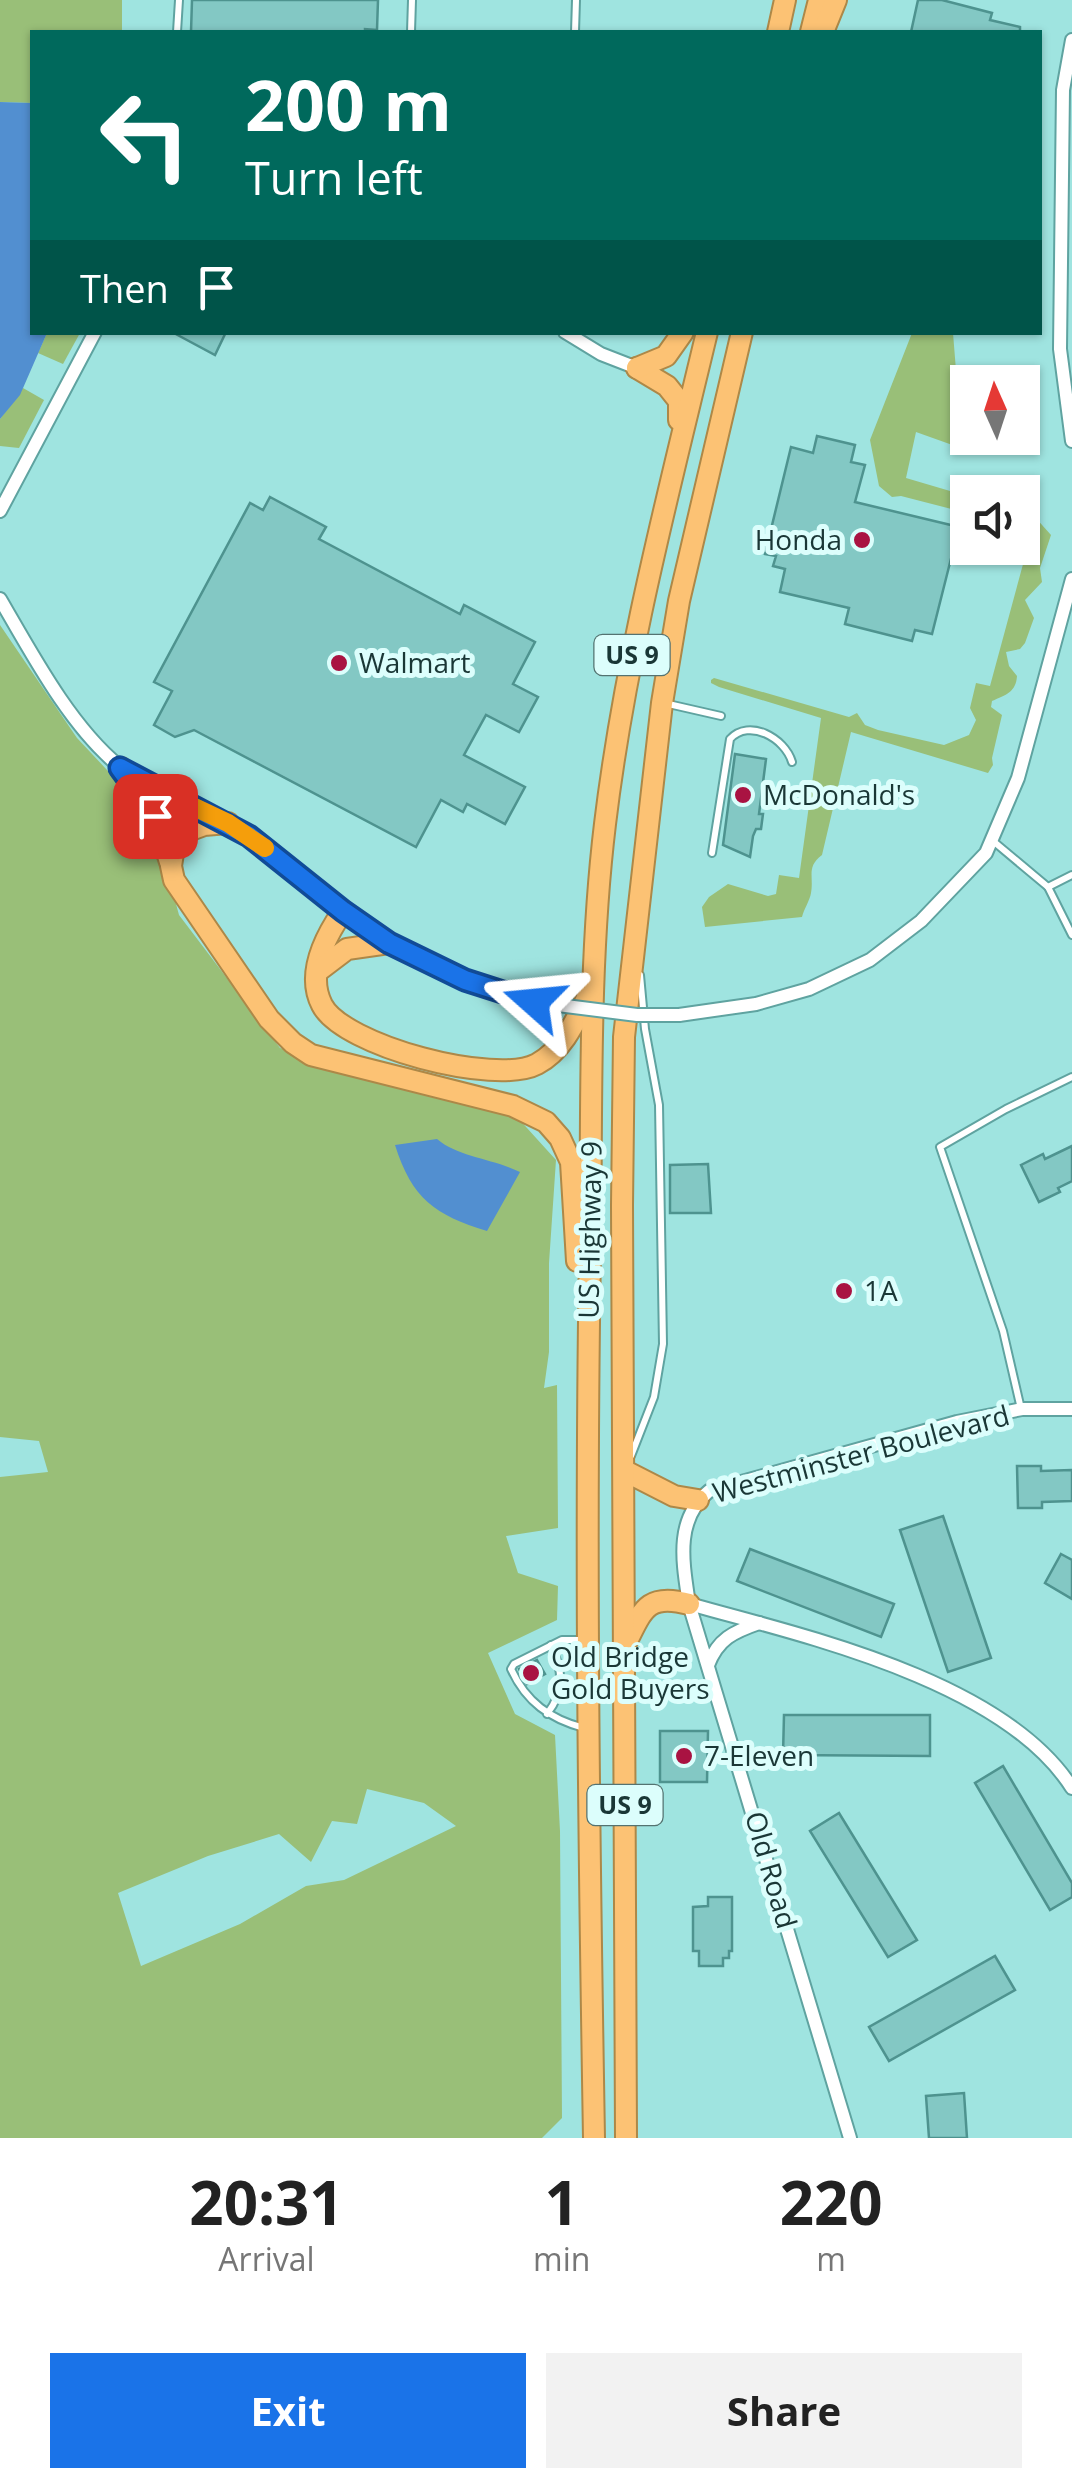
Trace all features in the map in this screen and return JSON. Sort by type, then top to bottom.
[{"type":"highway","points":[[778,30],[785,0]]},
{"type":"highway","points":[[812,30],[819,0]]},
{"type":"highway","points":[[824,30],[836,0]]},
{"type":"highway","points":[[638,368],[666,356],[682,335]]},
{"type":"highway","name":"US Highway 9","points":[[594,2138],[587,1405],[594,984],[609,792],[630,663],[705,335]]},
{"type":"highway","name":"US Highway 9","points":[[626,2138],[624,1037],[662,703],[678,601],[741,335]]},
{"type":"highway","points":[[638,368],[667,386],[679,401],[664,510]]},
{"type":"highway","points":[[120,768],[155,816],[168,846],[174,880],[269,1019],[293,1043],[311,1054],[512,1106],[546,1122],[560,1138],[571,1162],[587,1405]]},
{"type":"highway","points":[[171,866],[174,847],[185,832],[228,823]]},
{"type":"highway","points":[[343,911],[324,941],[318,971],[320,1002],[345,1026],[415,1054],[494,1072],[526,1069],[550,1055],[568,1033],[594,984]]},
{"type":"highway","points":[[318,971],[347,948],[389,943]]},
{"type":"highway","points":[[625,1471],[674,1496],[698,1500]]},
{"type":"highway","points":[[624,1648],[644,1609],[663,1600],[688,1604]]},
{"type":"street","points":[[1072,40],[1062,90],[1066,271],[1060,349],[1072,441]]},
{"type":"street","points":[[0,511],[93,335]]},
{"type":"street","points":[[569,335],[601,354],[638,368]]},
{"type":"street","points":[[0,599],[82,726],[120,768],[249,836],[389,943],[465,980],[534,1002],[637,1015],[680,1015],[756,1004],[809,989],[870,960],[921,921],[993,841],[1018,778],[1072,579]]},
{"type":"street","name":"Westminster Boulevard","points":[[688,1604],[682,1560],[684,1531],[687,1517],[709,1490],[957,1422],[1022,1410],[1072,1409]]},
{"type":"street","points":[[688,1604],[908,1671],[992,1714],[1041,1749],[1072,1788]]},
{"type":"street","name":"Old Road","points":[[688,1604],[850,2138]]},
{"type":"street","points":[[708,1665],[715,1646],[759,1623]]},
{"type":"lane","points":[[177,30],[179,0]]},
{"type":"lane","points":[[411,30],[412,0]]},
{"type":"lane","points":[[575,30],[576,0]]},
{"type":"lane","points":[[662,703],[722,716]]},
{"type":"lane","points":[[712,853],[730,739],[736,732],[748,730],[778,738],[788,748],[792,762]]},
{"type":"lane","points":[[993,841],[1048,887],[1072,934]]},
{"type":"lane","points":[[1048,887],[1072,876]]},
{"type":"lane","points":[[625,1471],[654,1397],[663,1344],[660,1105],[645,1030],[636,926]]},
{"type":"lane","points":[[1022,1410],[1003,1332],[940,1147],[1072,1077]]},
{"type":"lane","points":[[587,1640],[562,1640],[511,1669],[522,1691],[546,1714],[588,1729]]},
{"type":"lane","points":[[546,1714],[557,1700],[561,1686],[561,1665],[551,1645]]},
{"type":"green space","points":[[0,0],[122,0],[122,30],[30,30],[30,103],[0,102]]},
{"type":"green space","points":[[46,335],[79,335],[63,364],[38,353]]},
{"type":"green space","points":[[911,335],[953,335],[956,365],[950,365],[950,444],[916,432],[906,478],[950,491],[950,509],[892,497],[879,486],[870,440]]},
{"type":"green space","points":[[23,388],[44,400],[19,448],[0,446],[0,419]]},
{"type":"green space","points":[[1040,523],[1051,535],[1040,568],[1042,582],[1025,600],[1034,618],[1025,643],[1020,649],[1006,652],[1009,666],[1017,676],[1015,686],[992,701],[991,707],[1002,715],[988,773],[851,732],[822,855],[812,868],[811,893],[802,917],[705,927],[702,907],[728,884],[768,896],[776,894],[779,875],[799,878],[821,718],[719,687],[711,680],[849,717],[857,713],[865,725],[878,730],[944,745],[969,735],[976,720],[970,708],[976,683],[990,686],[1023,565],[1040,565]]},
{"type":"green space","points":[[0,625],[77,738],[153,819],[179,915],[280,1048],[517,1117],[556,1160],[549,1263],[549,1352],[544,1388],[557,1385],[558,1528],[506,1536],[518,1573],[558,1586],[557,1620],[488,1653],[515,1714],[555,1735],[560,1831],[562,2118],[542,2138],[0,2138],[0,1477],[48,1472],[39,1441],[0,1437]],"holes":[[[367,1789],[424,1803],[456,1826],[344,1880],[306,1886],[240,1924],[141,1966],[118,1893],[208,1856],[279,1834],[311,1862],[332,1821],[357,1824]]]},
{"type":"water","points":[[0,102],[30,103],[30,335],[46,335],[20,395],[0,419]]},
{"type":"water","points":[[437,1139],[455,1150],[520,1172],[487,1231],[440,1211],[409,1179],[395,1145]]},
{"type":"building","points":[[192,0],[378,0],[377,30],[191,30]]},
{"type":"building","points":[[918,0],[942,0],[992,13],[990,20],[1020,27],[1020,30],[911,30]]},
{"type":"building","points":[[178,335],[225,335],[215,355]]},
{"type":"building","name":"Honda","points":[[817,436],[855,445],[851,462],[865,465],[855,502],[950,525],[950,563],[932,634],[915,630],[912,641],[845,624],[849,608],[780,592],[785,569],[773,566],[776,556],[765,554],[791,447],[813,453]]},
{"type":"building","name":"Walmart","points":[[270,497],[326,527],[319,539],[460,614],[464,605],[535,642],[513,684],[538,697],[519,732],[486,715],[464,755],[525,787],[505,824],[467,804],[463,812],[441,800],[416,847],[194,730],[175,737],[154,725],[172,691],[154,682],[250,503],[263,510]]},
{"type":"building","name":"McDonald's","points":[[735,754],[766,759],[759,814],[763,814],[761,829],[756,829],[753,836],[750,857],[723,845]]},
{"type":"building","points":[[1072,1146],[1072,1181],[1039,1202],[1021,1165]]},
{"type":"building","points":[[708,1164],[711,1213],[670,1213],[670,1165]]},
{"type":"building","points":[[1017,1466],[1041,1466],[1041,1471],[1072,1470],[1072,1501],[1042,1502],[1042,1508],[1018,1508]]},
{"type":"building","points":[[943,1516],[991,1658],[948,1672],[900,1530]]},
{"type":"building","points":[[750,1549],[894,1604],[881,1637],[737,1581]]},
{"type":"building","points":[[1061,1554],[1072,1560],[1072,1599],[1045,1583]]},
{"type":"building","points":[[537,1660],[545,1674],[527,1684],[519,1669]]},
{"type":"building","points":[[784,1715],[930,1715],[930,1756],[783,1755]]},
{"type":"building","name":"7-Eleven","points":[[660,1731],[708,1731],[707,1782],[660,1782]]},
{"type":"building","points":[[1003,1766],[1072,1883],[1072,1897],[1050,1910],[975,1783]]},
{"type":"building","points":[[839,1813],[917,1940],[888,1957],[810,1831]]},
{"type":"building","points":[[708,1897],[732,1897],[732,1951],[729,1958],[723,1958],[723,1966],[699,1966],[699,1951],[693,1951],[693,1907],[708,1906]]},
{"type":"building","points":[[995,1956],[1015,1990],[889,2061],[869,2027]]},
{"type":"building","points":[[964,2093],[967,2138],[929,2138],[926,2096]]},
{"type":"slow traffic","points":[[171,796],[228,823],[265,848]]},
{"type":"place","name":"Honda","points":[[862,540]]},
{"type":"place","name":"Walmart","points":[[339,663]]},
{"type":"place","name":"McDonald's","points":[[743,795]]},
{"type":"place","name":"1A","points":[[844,1291]]},
{"type":"place","name":"Old Bridge Gold Buyers","points":[[531,1673]]},
{"type":"place","name":"7-Eleven","points":[[684,1756]]},
{"type":"route","points":[[155,816],[120,768],[249,836],[389,943],[465,980],[534,1002]]}]
